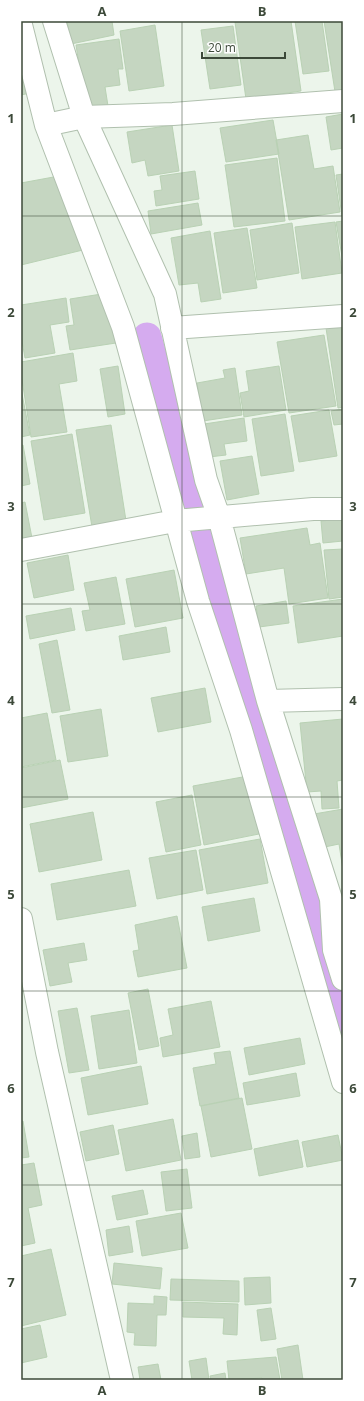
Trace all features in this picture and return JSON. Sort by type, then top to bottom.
[{"type":"street","points":[[54,21],[84,117],[165,294],[206,480],[219,516],[268,701],[337,898],[334,950],[343,979]]},
{"type":"street","points":[[21,25],[46,125],[123,327],[198,601],[241,730],[343,1082]]},
{"type":"street","points":[[46,125],[84,117],[173,114],[343,101]]},
{"type":"street","points":[[172,328],[343,316]]},
{"type":"street","points":[[21,550],[175,521],[313,509],[343,509]]},
{"type":"street","points":[[268,701],[343,699]]},
{"type":"street","points":[[21,919],[47,1052],[122,1380]]},
{"type":"building","points":[[67,21],[112,21],[114,35],[71,44]]},
{"type":"building","points":[[291,21],[301,91],[246,99],[235,22]]},
{"type":"building","points":[[295,21],[322,21],[329,71],[303,74]]},
{"type":"building","points":[[324,21],[343,21],[343,97],[336,98]]},
{"type":"building","points":[[155,25],[164,86],[129,91],[120,31]]},
{"type":"building","points":[[233,26],[241,85],[210,89],[201,30]]},
{"type":"building","points":[[119,39],[123,69],[118,69],[120,85],[105,87],[108,106],[86,109],[76,45]]},
{"type":"building","points":[[21,64],[30,93],[21,95]]},
{"type":"building","points":[[343,114],[343,148],[331,150],[326,117]]},
{"type":"building","points":[[273,120],[279,154],[226,162],[220,128]]},
{"type":"building","points":[[172,125],[179,171],[148,176],[145,160],[132,163],[127,132]]},
{"type":"building","points":[[308,135],[314,169],[333,166],[340,212],[289,220],[276,140]]},
{"type":"building","points":[[277,158],[285,221],[234,227],[225,165]]},
{"type":"building","points":[[195,171],[199,199],[156,206],[154,191],[162,190],[160,176]]},
{"type":"building","points":[[343,174],[343,216],[342,216],[336,175]]},
{"type":"building","points":[[59,176],[87,249],[21,265],[21,183]]},
{"type":"building","points":[[198,203],[202,225],[151,234],[148,211]]},
{"type":"building","points":[[343,221],[343,262],[336,222]]},
{"type":"building","points":[[335,222],[342,273],[302,279],[295,227]]},
{"type":"building","points":[[292,223],[299,273],[257,280],[250,230]]},
{"type":"building","points":[[247,228],[257,288],[223,293],[214,233]]},
{"type":"building","points":[[210,231],[221,299],[201,302],[198,283],[179,285],[171,238]]},
{"type":"building","points":[[108,293],[116,343],[70,350],[66,326],[74,325],[70,299]]},
{"type":"building","points":[[66,298],[69,322],[50,325],[55,353],[25,358],[21,335],[21,305]]},
{"type":"building","points":[[342,325],[343,407],[338,408],[326,328]]},
{"type":"building","points":[[324,335],[336,406],[289,413],[277,342]]},
{"type":"building","points":[[73,353],[77,381],[59,384],[67,432],[31,437],[21,373],[21,362]]},
{"type":"building","points":[[118,366],[125,414],[108,417],[100,369]]},
{"type":"building","points":[[279,366],[286,410],[244,417],[240,393],[249,391],[246,371]]},
{"type":"building","points":[[235,368],[242,415],[203,421],[197,383],[225,378],[223,370]]},
{"type":"building","points":[[21,389],[30,435],[21,437]]},
{"type":"building","points":[[343,409],[343,424],[334,425],[331,411]]},
{"type":"building","points":[[329,410],[337,456],[299,462],[291,416]]},
{"type":"building","points":[[285,414],[294,471],[261,476],[252,419]]},
{"type":"building","points":[[244,418],[247,441],[224,444],[226,455],[209,457],[204,424]]},
{"type":"building","points":[[111,425],[127,527],[93,533],[76,430]]},
{"type":"building","points":[[72,434],[85,513],[44,520],[31,441]]},
{"type":"building","points":[[21,445],[23,445],[30,484],[21,486]]},
{"type":"building","points":[[252,456],[259,494],[227,500],[220,461]]},
{"type":"building","points":[[25,502],[32,538],[21,540],[21,503]]},
{"type":"building","points":[[343,519],[343,541],[323,543],[321,521]]},
{"type":"building","points":[[307,528],[310,545],[320,543],[328,598],[289,604],[284,568],[246,574],[240,538]]},
{"type":"building","points":[[343,549],[343,597],[329,599],[324,550]]},
{"type":"building","points":[[68,555],[74,590],[34,598],[27,563]]},
{"type":"building","points":[[174,570],[183,618],[135,627],[126,579]]},
{"type":"building","points":[[116,577],[125,624],[86,631],[82,611],[90,610],[84,583]]},
{"type":"building","points":[[343,599],[343,636],[298,643],[293,606]]},
{"type":"building","points":[[286,601],[289,623],[259,627],[256,606]]},
{"type":"building","points":[[71,608],[75,630],[30,639],[26,616]]},
{"type":"building","points":[[166,627],[170,652],[123,660],[119,636]]},
{"type":"building","points":[[57,640],[70,710],[52,713],[39,644]]},
{"type":"building","points":[[205,688],[211,722],[158,732],[151,698]]},
{"type":"building","points":[[101,709],[108,756],[68,762],[60,716]]},
{"type":"building","points":[[47,713],[56,760],[21,767],[21,718]]},
{"type":"building","points":[[343,719],[343,780],[337,781],[339,808],[322,809],[321,791],[307,792],[300,723]]},
{"type":"building","points":[[60,760],[68,799],[21,808],[21,768]]},
{"type":"building","points":[[248,776],[259,834],[204,845],[193,786]]},
{"type":"building","points":[[192,795],[201,845],[166,852],[156,802]]},
{"type":"building","points":[[343,809],[343,870],[339,844],[320,848],[314,814]]},
{"type":"building","points":[[93,812],[102,860],[39,872],[30,824]]},
{"type":"building","points":[[260,839],[268,883],[207,894],[199,850]]},
{"type":"building","points":[[196,850],[203,890],[157,899],[149,858]]},
{"type":"building","points":[[129,870],[136,906],[57,920],[51,884]]},
{"type":"building","points":[[254,898],[260,931],[208,941],[202,907]]},
{"type":"building","points":[[177,916],[187,968],[138,977],[133,951],[139,950],[135,925]]},
{"type":"building","points":[[84,943],[87,960],[68,963],[72,982],[50,986],[43,950]]},
{"type":"building","points":[[148,989],[159,1046],[139,1050],[128,993]]},
{"type":"building","points":[[211,1001],[220,1047],[163,1057],[160,1038],[173,1035],[168,1009]]},
{"type":"building","points":[[77,1008],[89,1070],[69,1073],[58,1011]]},
{"type":"building","points":[[129,1010],[137,1063],[99,1069],[91,1016]]},
{"type":"building","points":[[300,1038],[305,1064],[249,1075],[244,1048]]},
{"type":"building","points":[[230,1051],[239,1098],[200,1106],[193,1068],[216,1064],[214,1053]]},
{"type":"building","points":[[141,1066],[148,1104],[88,1115],[81,1078]]},
{"type":"building","points":[[296,1073],[300,1096],[247,1105],[243,1083]]},
{"type":"building","points":[[242,1098],[252,1149],[211,1157],[201,1106]]},
{"type":"building","points":[[173,1119],[181,1160],[126,1171],[118,1130]]},
{"type":"building","points":[[21,1121],[23,1121],[29,1157],[21,1158]]},
{"type":"building","points":[[113,1125],[119,1154],[86,1161],[80,1132]]},
{"type":"building","points":[[197,1133],[200,1157],[185,1159],[182,1136]]},
{"type":"building","points":[[338,1135],[343,1160],[307,1167],[302,1142]]},
{"type":"building","points":[[298,1140],[303,1167],[259,1176],[254,1149]]},
{"type":"building","points":[[34,1163],[42,1205],[28,1208],[35,1243],[21,1246],[21,1165]]},
{"type":"building","points":[[187,1169],[192,1208],[166,1211],[161,1172]]},
{"type":"building","points":[[143,1190],[148,1214],[117,1220],[112,1196]]},
{"type":"building","points":[[181,1213],[188,1248],[142,1256],[136,1221]]},
{"type":"building","points":[[129,1226],[133,1252],[109,1256],[106,1230]]},
{"type":"building","points":[[51,1249],[66,1315],[21,1326],[21,1256]]},
{"type":"building","points":[[114,1263],[162,1268],[160,1289],[112,1284]]},
{"type":"building","points":[[270,1277],[271,1303],[245,1305],[244,1278]]},
{"type":"building","points":[[171,1279],[239,1281],[239,1302],[170,1300]]},
{"type":"building","points":[[154,1296],[167,1297],[166,1315],[157,1315],[156,1346],[134,1345],[135,1333],[127,1332],[128,1303],[154,1304]]},
{"type":"building","points":[[183,1302],[238,1304],[237,1335],[223,1334],[224,1318],[183,1317]]},
{"type":"building","points":[[271,1308],[276,1339],[261,1341],[257,1310]]},
{"type":"building","points":[[40,1325],[47,1357],[21,1363],[21,1329]]},
{"type":"building","points":[[298,1345],[303,1380],[282,1380],[277,1349]]},
{"type":"building","points":[[276,1357],[280,1380],[262,1380],[262,1378],[229,1380],[227,1361]]},
{"type":"building","points":[[206,1358],[209,1380],[192,1380],[189,1361]]},
{"type":"building","points":[[158,1364],[161,1380],[140,1380],[138,1367]]},
{"type":"building","points":[[225,1373],[226,1380],[211,1380],[210,1376]]},
{"type":"waterway","points":[[147,337],[215,581],[310,895],[343,1025]]}]
